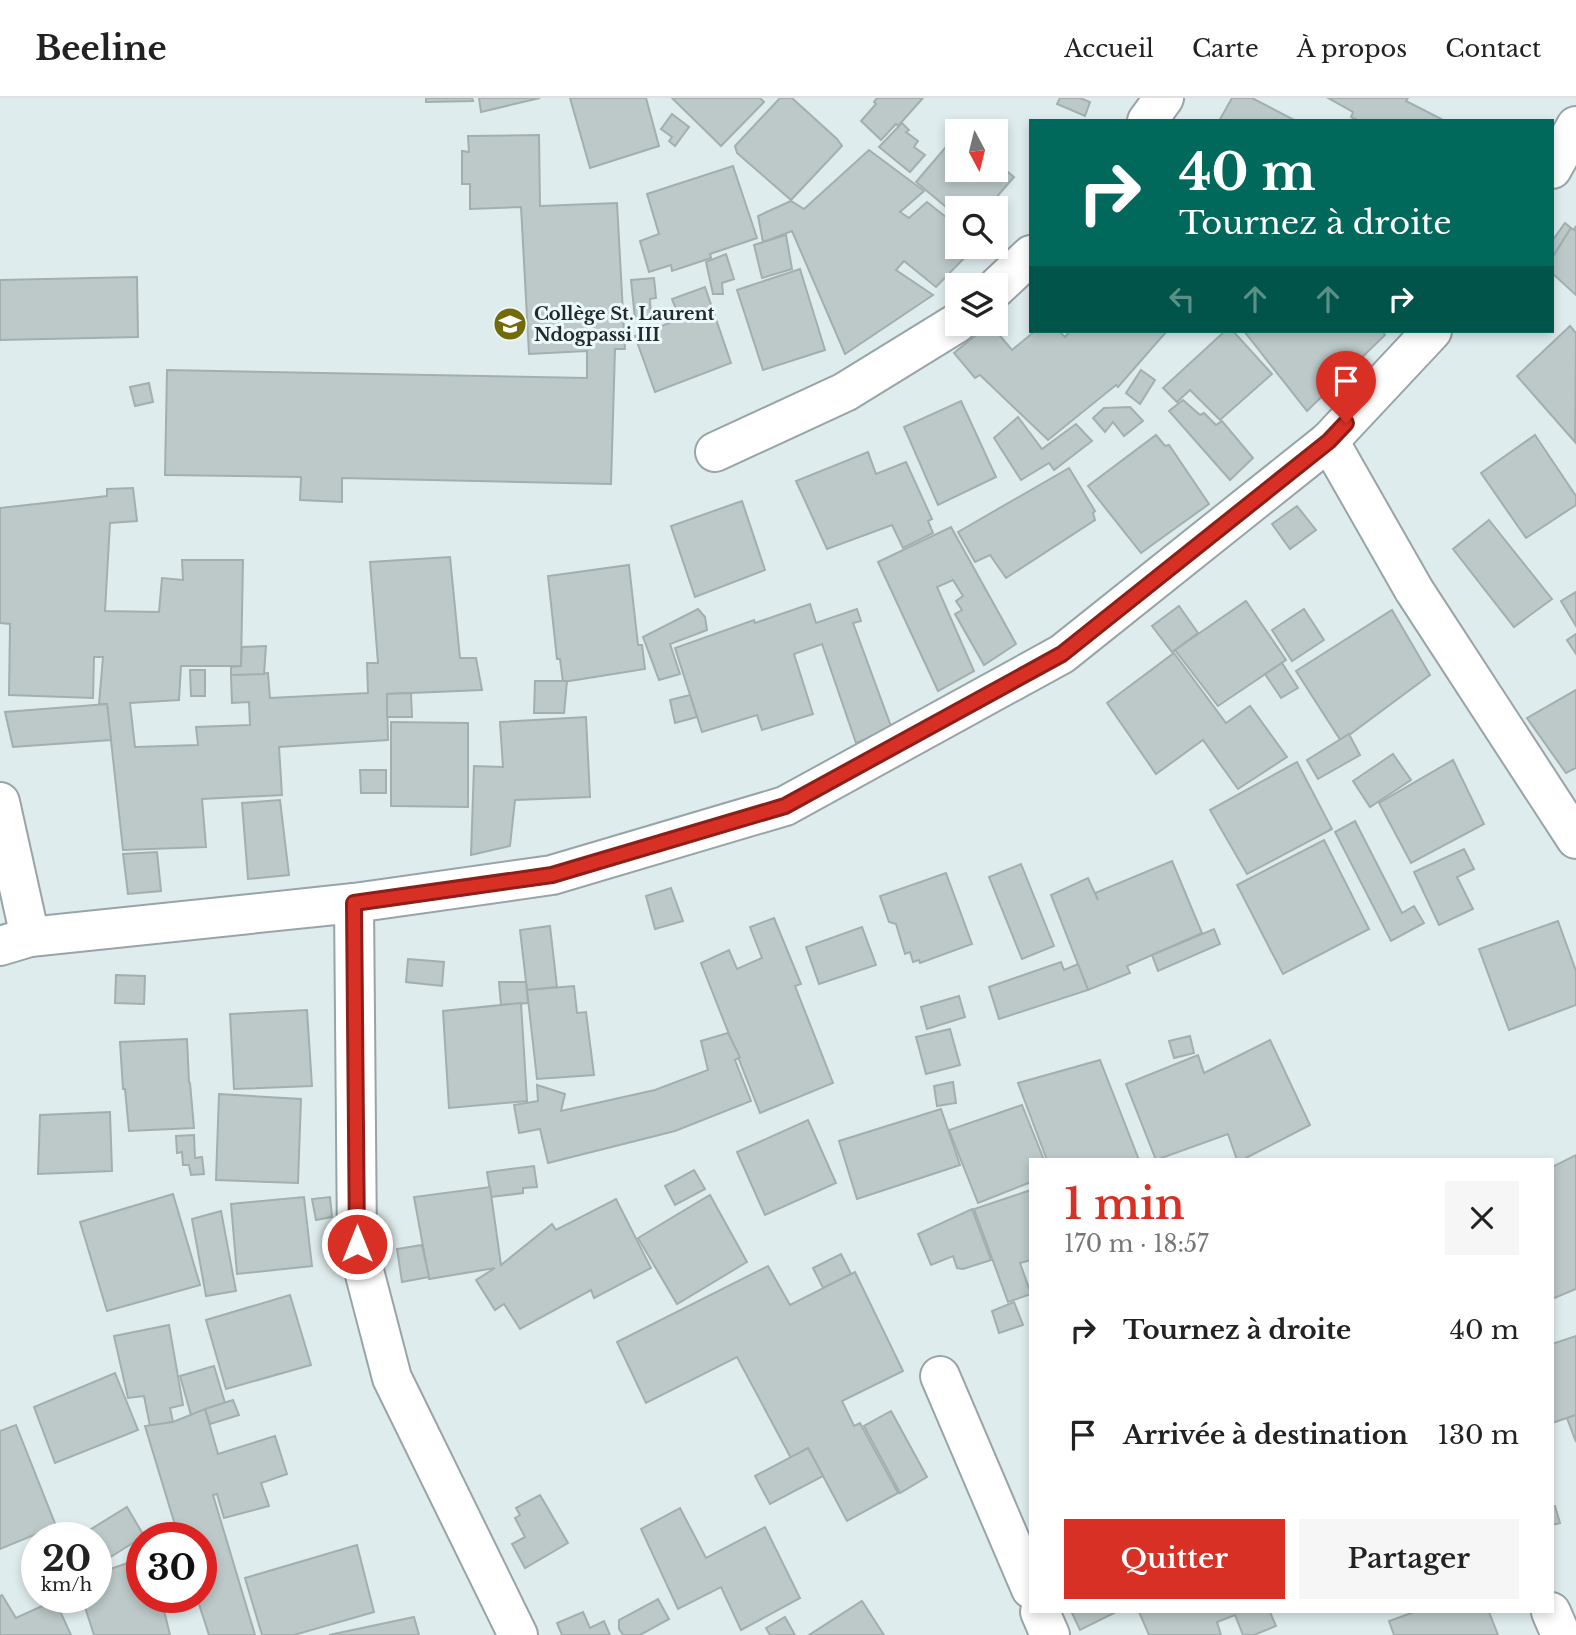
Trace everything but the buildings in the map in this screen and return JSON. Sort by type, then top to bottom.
[{"type":"street","points":[[1148,119],[1164,98]]},
{"type":"street","points":[[1554,165],[1576,126]]},
{"type":"street","points":[[1008,277],[1029,257]]},
{"type":"street","points":[[715,452],[845,392],[945,330]]},
{"type":"street","points":[[0,802],[15,942],[354,903],[552,875],[785,806],[1062,654],[1329,441],[1430,333]]},
{"type":"street","points":[[1329,441],[1414,590],[1576,839]]},
{"type":"street","points":[[354,903],[357,1244],[393,1378],[518,1635]]},
{"type":"street","points":[[940,1376],[1029,1584]]},
{"type":"street","points":[[1040,1613],[1050,1635]]},
{"type":"street","points":[[1551,1613],[1561,1635]]},
{"type":"place","name":"Collège St. Laurent Ndogpassi III","points":[[510,324]]},
{"type":"route","points":[[357,1244],[358,1118],[354,903],[552,875],[785,806],[1062,654],[1329,441],[1346,423]]}]
